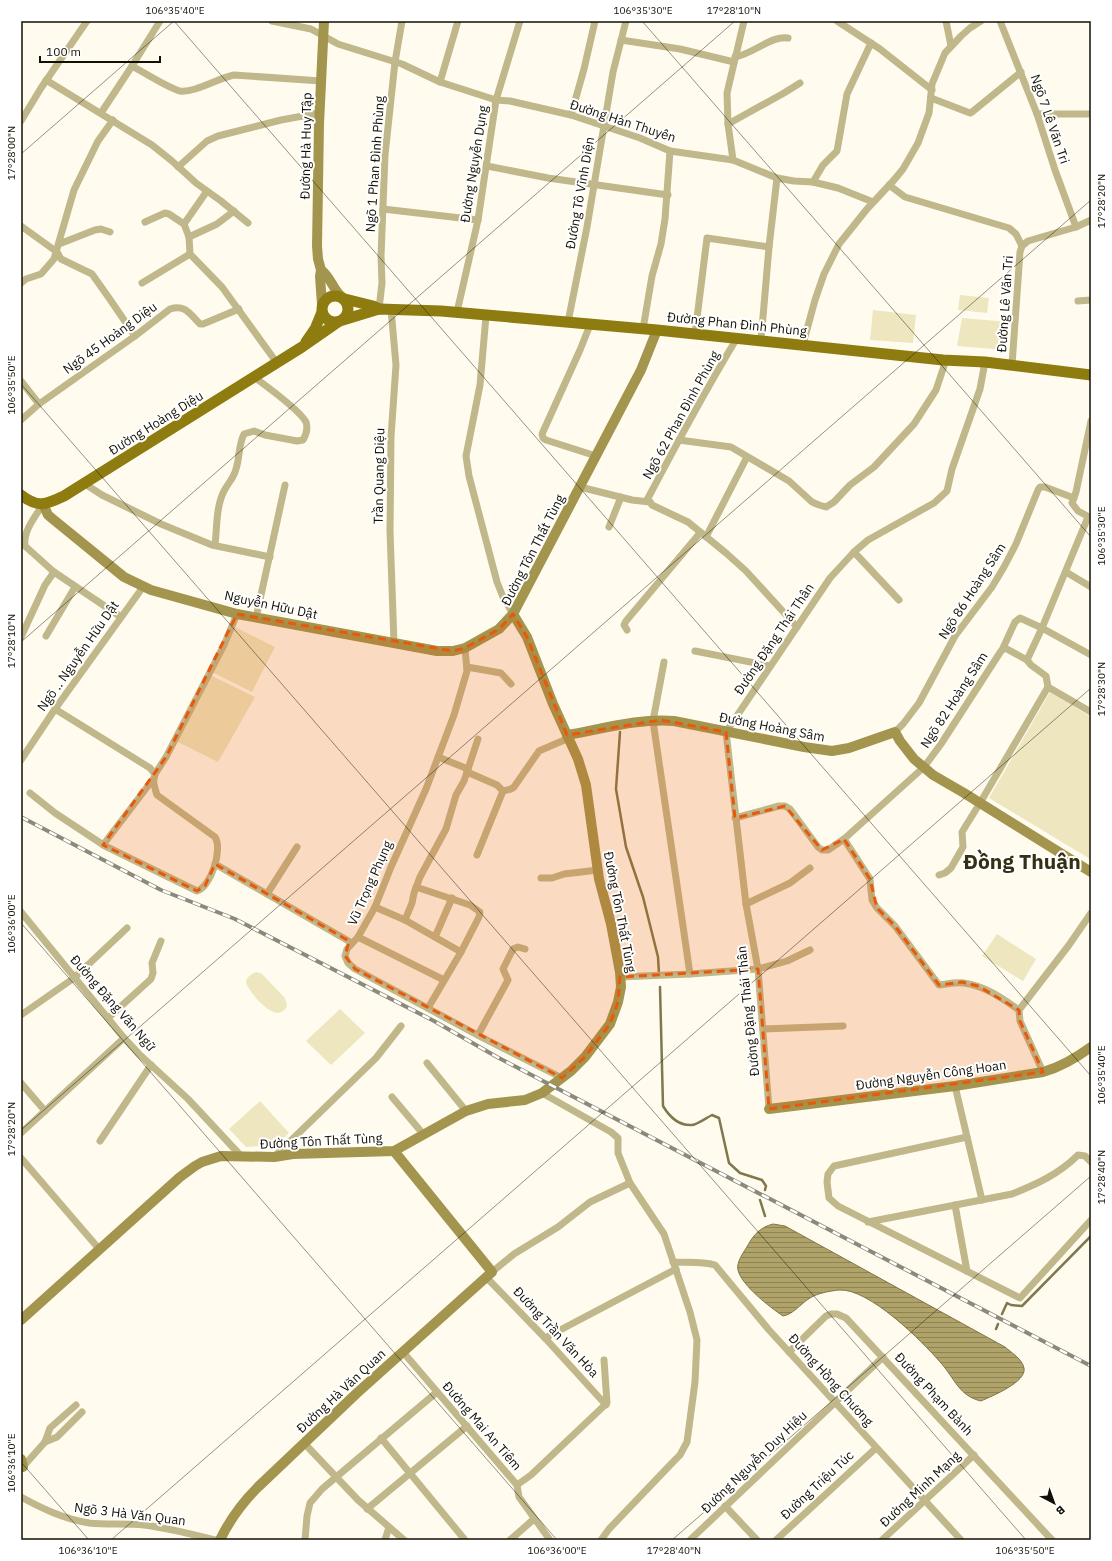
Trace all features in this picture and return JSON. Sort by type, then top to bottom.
[{"type":"main road","points":[[336,295],[344,298],[349,309],[348,314],[340,321],[328,320],[322,309],[325,300],[336,295]]},
{"type":"main road","name":"Đường Phan Đình Phùng","points":[[344,298],[379,309]]},
{"type":"main road","name":"Đường Hoàng Diệu","points":[[302,347],[315,329],[322,309]]},
{"type":"main road","name":"Đường Phan Đình Phùng","points":[[340,321],[379,309],[457,312],[486,316],[568,322],[802,344],[946,360],[985,362],[1091,375]]},
{"type":"main road","name":"Đường Hoàng Diệu","points":[[43,504],[64,496],[85,484],[277,363],[340,321]]},
{"type":"main road","points":[[21,495],[32,502],[43,504]]},
{"type":"street","points":[[21,122],[46,80],[87,21]]},
{"type":"street","points":[[101,113],[160,21]]},
{"type":"street","name":"Đường Hàn Thuyên","points":[[272,21],[311,29],[338,44],[395,62],[440,82],[496,100],[510,101],[571,115],[604,125],[670,151],[733,160],[777,178],[814,182],[838,188],[872,202]]},
{"type":"street","name":"Đường Hà Huy Tập","points":[[322,309],[321,270],[317,246],[319,113],[324,21]]},
{"type":"street","name":"Ngõ 1 Phan Đình Phùng","points":[[379,309],[382,283],[381,256],[385,155],[395,62],[402,21]]},
{"type":"street","points":[[440,82],[458,21]]},
{"type":"street","name":"Đường Nguyễn Dụng","points":[[457,312],[478,220],[496,100],[520,21]]},
{"type":"street","points":[[571,115],[584,69],[595,21]]},
{"type":"street","name":"Đường Tô Vĩnh Diện","points":[[568,322],[594,185],[613,72],[626,21]]},
{"type":"street","points":[[733,160],[728,124],[727,93],[744,21]]},
{"type":"street","points":[[837,21],[871,43],[932,90]]},
{"type":"street","points":[[946,21],[951,46]]},
{"type":"street","points":[[802,344],[824,274],[839,244],[872,202],[889,186],[903,169],[918,143],[929,113],[932,84],[944,53],[970,28],[981,21]]},
{"type":"street","name":"Ngõ 7 Lê Văn Tri","points":[[1000,21],[1038,114],[1055,170],[1076,227]]},
{"type":"street","points":[[621,40],[680,49],[735,60],[779,38],[788,38]]},
{"type":"street","points":[[814,182],[823,164],[836,151],[847,94],[871,43]]},
{"type":"street","points":[[132,66],[180,91],[196,88],[234,76],[321,81]]},
{"type":"street","points":[[931,98],[970,113],[1021,72]]},
{"type":"street","points":[[46,80],[152,145],[196,183],[248,223]]},
{"type":"street","points":[[728,124],[784,93],[800,82]]},
{"type":"street","points":[[178,167],[208,142],[218,136],[281,120],[319,113]]},
{"type":"street","points":[[1038,114],[1091,114]]},
{"type":"street","points":[[21,283],[26,279],[41,274],[54,259],[74,190],[98,141],[113,120]]},
{"type":"street","points":[[643,329],[652,276],[661,244],[668,195],[670,151]]},
{"type":"street","points":[[487,166],[535,176],[668,195]]},
{"type":"street","points":[[760,340],[777,178]]},
{"type":"street","points":[[889,186],[905,197],[1009,228],[1016,234],[1022,246]]},
{"type":"street","points":[[184,224],[206,191]]},
{"type":"street","points":[[383,209],[478,220]]},
{"type":"street","points":[[189,237],[217,224],[234,211]]},
{"type":"street","points":[[145,222],[165,213],[184,224],[189,237],[190,254],[222,287],[277,363]]},
{"type":"street","name":"Đường Lê Văn Tri","points":[[1012,365],[1018,270],[1022,246],[1028,241],[1076,227],[1091,220]]},
{"type":"street","points":[[21,226],[56,252],[61,259],[92,274],[135,336]]},
{"type":"street","points":[[59,244],[95,230],[101,229],[110,232]]},
{"type":"street","points":[[695,334],[707,238],[769,248]]},
{"type":"street","points":[[142,283],[190,254]]},
{"type":"street","name":"Đường Hà Huy Tập","points":[[321,270],[326,274],[334,288],[344,298]]},
{"type":"street","points":[[1078,301],[1091,300]]},
{"type":"street","name":"Ngõ 45 Hoàng Diệu","points":[[21,420],[39,404],[135,336],[170,309],[176,307],[183,308],[200,324],[203,324],[239,309]]},
{"type":"street","name":"Trần Quang Diệu","points":[[391,309],[396,365],[391,437],[390,516],[394,643]]},
{"type":"street","points":[[486,316],[482,375],[466,456],[469,476],[498,582],[503,597],[513,614]]},
{"type":"street","points":[[590,325],[542,434],[543,438],[546,440],[596,456]]},
{"type":"street","name":"Đường Tôn Thất Tùng","points":[[21,1320],[195,1166],[202,1162],[221,1156],[274,1157],[293,1154],[394,1151],[466,1111],[488,1104],[525,1100],[542,1093],[571,1071],[585,1057],[610,1024],[618,1002],[621,987],[619,960],[598,870],[586,785],[578,759],[527,637],[513,614],[641,370],[657,330]]},
{"type":"street","name":"Ngõ 62 Phan Đình Phùng","points":[[650,502],[647,500],[679,440],[706,390],[738,338]]},
{"type":"street","points":[[679,440],[731,447],[782,477],[809,500],[826,507],[834,502],[850,486],[874,467],[914,424],[936,390],[946,360]]},
{"type":"street","name":"Đường Đặng Thái Thân","points":[[769,1109],[758,969],[746,904],[726,732],[830,578],[854,552],[868,540],[934,503],[947,491],[952,469],[980,389],[985,362]]},
{"type":"street","points":[[215,545],[220,502],[224,490],[234,475],[237,467],[240,442],[244,434],[254,431],[265,435],[297,441],[303,440],[307,432],[306,423],[298,414],[254,377]]},
{"type":"street","points":[[21,381],[39,404]]},
{"type":"street","points":[[1027,660],[1090,517],[1074,508],[1072,503],[1091,421]]},
{"type":"street","points":[[627,630],[624,625],[626,621],[703,535],[747,457]]},
{"type":"street","points":[[85,484],[102,495],[150,519],[215,545],[270,557]]},
{"type":"street","points":[[256,618],[285,485]]},
{"type":"street","points":[[580,487],[650,502],[652,505],[688,522],[746,571],[797,627]]},
{"type":"street","name":"Ngõ 86 Hoàng Sâm","points":[[895,732],[919,703],[956,636],[980,604],[1004,567],[1016,544],[1040,487],[1045,487],[1074,498]]},
{"type":"street","points":[[609,527],[621,497]]},
{"type":"street","points":[[43,504],[26,532],[24,538],[25,546],[54,572],[121,617]]},
{"type":"street","name":"Nguyễn Hữu Dật","points":[[43,504],[48,515],[124,577],[143,587],[237,614],[437,651],[453,651],[465,648],[499,629],[513,614]]},
{"type":"street","points":[[854,552],[899,600]]},
{"type":"street","points":[[21,637],[45,585],[54,572]]},
{"type":"street","points":[[1066,572],[1091,587]]},
{"type":"street","points":[[46,636],[76,587]]},
{"type":"street","name":"Ngõ .. Nguyễn Hữu Dật","points":[[21,760],[143,587]]},
{"type":"street","points":[[103,845],[154,776],[166,757],[224,645],[237,614]]},
{"type":"street","points":[[1003,648],[1019,618],[1042,628],[1091,655]]},
{"type":"street","name":"Vũ Trọng Phụng","points":[[465,648],[467,667],[454,715],[423,796],[375,907],[358,938],[347,949],[345,956],[348,964],[377,981],[562,1078]]},
{"type":"street","name":"Ngõ 82 Hoàng Sâm","points":[[735,818],[779,806],[786,806],[790,809],[818,847],[822,850],[828,850],[844,840],[924,767],[941,744],[1003,648],[1027,660],[1031,665],[1046,676],[1048,686]]},
{"type":"street","points":[[695,651],[770,666]]},
{"type":"street","points":[[664,662],[653,721],[690,974]]},
{"type":"street","points":[[467,667],[504,674],[511,684]]},
{"type":"street","points":[[939,875],[944,874],[951,868],[963,847],[962,832],[1048,686],[1091,711]]},
{"type":"street","points":[[30,793],[55,813],[103,845],[197,891],[205,886],[215,864],[219,846],[215,838],[157,795],[154,787],[154,776],[150,768],[55,710]]},
{"type":"street","name":"Đường Hoàng Sâm","points":[[568,737],[653,721],[674,721],[804,747],[832,751],[849,748],[895,732]]},
{"type":"street","points":[[895,732],[914,758],[932,776],[980,803],[1091,872]]},
{"type":"street","points":[[503,791],[514,787],[539,751],[568,737]]},
{"type":"street","points":[[404,920],[412,903],[416,887],[446,829],[456,796],[468,770],[478,739]]},
{"type":"street","points":[[438,757],[468,770],[496,785],[503,791]]},
{"type":"street","points":[[477,855],[503,791]]},
{"type":"street","points":[[844,840],[870,879],[872,900],[876,908],[895,926],[939,984],[962,982],[978,986],[994,993],[1019,1010]]},
{"type":"street","points":[[267,894],[297,847]]},
{"type":"street","points":[[215,864],[352,943]]},
{"type":"street","points":[[746,904],[790,883],[810,868]]},
{"type":"street","points":[[541,878],[552,878],[564,874],[598,870]]},
{"type":"street","points":[[416,887],[470,905],[480,912],[479,917],[461,952],[428,1008]]},
{"type":"street","points":[[435,937],[452,898]]},
{"type":"street","points":[[375,907],[404,920],[461,952]]},
{"type":"street","name":"Đường Đặng Văn Ngữ","points":[[21,912],[124,1038],[188,1099],[242,1157]]},
{"type":"street","points":[[1043,1072],[1020,1021],[1019,1010],[1069,945],[1091,913]]},
{"type":"street","points":[[21,1016],[74,978],[127,928]]},
{"type":"street","points":[[358,938],[444,980]]},
{"type":"street","points":[[108,1018],[151,979],[153,973],[152,963],[161,941]]},
{"type":"street","points":[[478,1035],[508,980],[503,969],[513,949],[518,947],[525,949]]},
{"type":"street","points":[[620,976],[690,974],[758,969],[787,961],[810,950]]},
{"type":"street","points":[[274,1157],[376,1058],[401,1026]]},
{"type":"street","points":[[763,1029],[843,1026]]},
{"type":"street","points":[[21,1133],[124,1038]]},
{"type":"street","name":"Đường Nguyễn Công Hoan","points":[[769,1109],[954,1086],[1043,1072],[1054,1069],[1078,1057],[1091,1047]]},
{"type":"street","points":[[427,1063],[466,1111]]},
{"type":"street","points":[[100,1140],[151,1065]]},
{"type":"street","points":[[21,1083],[45,1111]]},
{"type":"street","points":[[954,1086],[982,1200]]},
{"type":"street","points":[[542,1093],[611,1132],[618,1138],[618,1153],[630,1183],[664,1234],[690,1312],[697,1340],[695,1382],[687,1442],[680,1455],[609,1529],[601,1540]]},
{"type":"street","points":[[392,1097],[424,1135]]},
{"type":"street","points":[[967,1137],[834,1166],[828,1174],[827,1182],[829,1198],[838,1206],[868,1222],[1020,1298],[1091,1220]]},
{"type":"street","name":"Đường Trần Văn Hòa","points":[[394,1151],[489,1275],[606,1405]]},
{"type":"street","points":[[868,1222],[1012,1194],[1055,1175],[1078,1155],[1085,1156],[1091,1162]]},
{"type":"street","points":[[21,1158],[100,1250]]},
{"type":"street","points":[[489,1275],[514,1254],[558,1227],[590,1202],[630,1183]]},
{"type":"street","points":[[955,1205],[967,1271]]},
{"type":"street","name":"Đường Hồng Chương","points":[[673,1262],[692,1264],[703,1262],[715,1265],[789,1352],[961,1540]]},
{"type":"street","points":[[545,1338],[676,1269]]},
{"type":"street","name":"Đường Hà Văn Quan","points":[[220,1540],[233,1516],[246,1499],[304,1443],[489,1275]]},
{"type":"street","name":"Đường Phạm Bành","points":[[789,1352],[826,1316],[837,1314],[846,1318],[1051,1540]]},
{"type":"street","name":"Đường Mai An Tiêm","points":[[403,1352],[517,1485],[519,1497],[550,1540]]},
{"type":"street","name":"Đường Nguyễn Duy Hiệu","points":[[690,1540],[883,1357]]},
{"type":"street","points":[[517,1485],[606,1405],[608,1399],[604,1360]]},
{"type":"street","points":[[305,1540],[307,1516],[310,1503],[322,1489],[437,1392]]},
{"type":"street","points":[[45,1442],[50,1428],[76,1405]]},
{"type":"street","points":[[22,1465],[45,1442],[57,1437],[82,1412]]},
{"type":"street","points":[[367,1509],[467,1426]]},
{"type":"street","points":[[381,1438],[465,1540]]},
{"type":"street","points":[[304,1443],[367,1509],[404,1540]]},
{"type":"street","name":"Đường Triệu Túc","points":[[776,1540],[876,1448]]},
{"type":"street","name":"Đường Minh Mạng","points":[[882,1540],[926,1501],[974,1455]]},
{"type":"street","name":"Ngõ 3 Hà Văn Quan","points":[[21,1497],[46,1511],[90,1523],[143,1525],[175,1530],[215,1540]]},
{"type":"street","points":[[725,1506],[757,1540]]},
{"type":"street","points":[[510,1540],[534,1519]]},
{"type":"street","points":[[385,1540],[389,1527]]},
{"type":"highlighted area","points":[[237,614],[453,651],[465,648],[499,629],[513,614],[527,637],[567,735],[661,720],[726,732],[735,818],[785,806],[822,850],[844,839],[870,879],[877,908],[895,926],[939,985],[962,982],[978,986],[1019,1010],[1020,1021],[1043,1072],[769,1109],[758,969],[620,977],[618,1002],[610,1024],[585,1057],[562,1078],[355,969],[345,956],[349,941],[215,864],[205,886],[197,891],[103,845],[166,757]]},
{"type":"shaded area","points":[[960,295],[989,298],[987,313],[958,310]]},
{"type":"shaded area","points":[[873,310],[916,315],[913,343],[870,340]]},
{"type":"shaded area","points":[[962,318],[1009,322],[1006,350],[957,346]]},
{"type":"shaded area","points":[[235,627],[275,647],[252,692],[212,672]]},
{"type":"shaded area","points":[[210,675],[255,697],[218,762],[176,741]]},
{"type":"shaded area","points":[[1050,692],[1091,717],[1090,859],[989,798]]},
{"type":"shaded area","points":[[997,934],[1036,959],[1023,981],[982,956]]},
{"type":"shaded area","points":[[257,972],[262,974],[285,998],[287,1006],[282,1012],[276,1013],[269,1010],[250,991],[246,982],[250,975]]},
{"type":"shaded area","points":[[340,1009],[365,1033],[331,1065],[306,1041]]},
{"type":"shaded area","points":[[260,1101],[289,1133],[276,1145],[246,1147],[229,1129]]},
{"type":"shaded area","points":[[773,1224],[785,1226],[1005,1347],[1016,1356],[1023,1365],[1023,1373],[1020,1378],[1008,1388],[981,1401],[974,1399],[962,1391],[941,1363],[908,1330],[879,1306],[865,1297],[851,1292],[839,1290],[817,1295],[806,1300],[794,1311],[783,1316],[750,1289],[740,1276],[738,1270],[739,1260],[753,1238],[761,1229]]},
{"type":"waterway","points":[[620,732],[616,789],[626,847],[643,897],[658,957],[659,974]]},
{"type":"waterway","points":[[660,987],[663,1106],[674,1120],[682,1124],[692,1125],[712,1115],[719,1118],[729,1163],[740,1173],[762,1180],[766,1186],[765,1190]]},
{"type":"waterway","points":[[760,1200],[765,1216]]},
{"type":"waterway","points":[[1002,1314],[1007,1303],[1022,1306],[1091,1236]]},
{"type":"waterway","points":[[996,1329],[998,1324]]},
{"type":"railway","points":[[21,817],[161,890],[235,919],[434,1021],[497,1057],[1091,1366]]},
{"type":"district","name":"Đồng Thuận","points":[[1022,861]]}]
